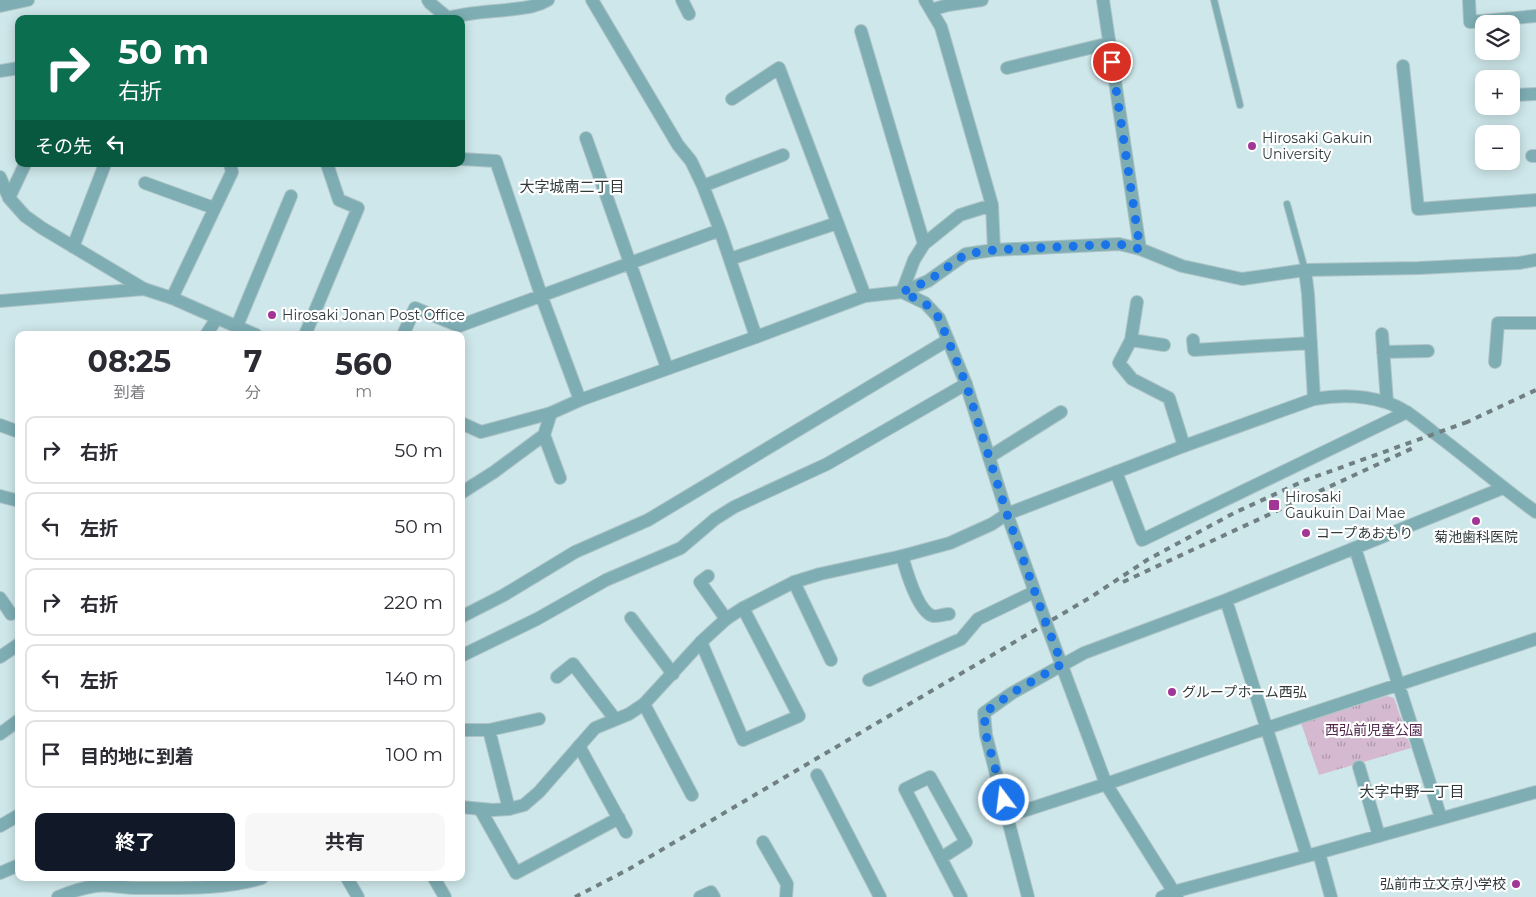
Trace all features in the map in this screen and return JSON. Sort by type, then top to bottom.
[{"type":"street","points":[[0,6],[28,0]]},
{"type":"street","points":[[428,0],[443,15]]},
{"type":"street","points":[[592,0],[678,145],[691,161],[720,230],[756,337]]},
{"type":"street","points":[[682,0],[689,14]]},
{"type":"street","points":[[928,5],[948,5],[982,0]]},
{"type":"street","points":[[1103,0],[1140,249]]},
{"type":"street","points":[[1469,0],[1470,22],[1536,16]]},
{"type":"street","points":[[463,15],[543,1]]},
{"type":"street","points":[[928,5],[941,27],[992,205],[994,250]]},
{"type":"street","points":[[861,31],[924,244]]},
{"type":"street","points":[[1007,68],[1110,43]]},
{"type":"street","points":[[1403,66],[1418,210],[1536,200]]},
{"type":"street","points":[[732,99],[779,68],[865,296]]},
{"type":"street","points":[[0,71],[15,69]]},
{"type":"street","points":[[1520,95],[1536,94]]},
{"type":"street","points":[[586,138],[667,368]]},
{"type":"street","points":[[703,186],[783,155]]},
{"type":"street","points":[[465,158],[496,161],[541,295],[580,400]]},
{"type":"street","points":[[9,198],[24,167]]},
{"type":"street","points":[[73,247],[104,167]]},
{"type":"street","points":[[172,298],[232,172],[231,167]]},
{"type":"street","points":[[307,331],[358,208],[339,200],[328,167]]},
{"type":"street","points":[[0,177],[9,198],[25,216],[73,247],[144,289],[172,298],[248,331]]},
{"type":"street","points":[[145,183],[214,208]]},
{"type":"street","points":[[237,326],[291,196]]},
{"type":"street","points":[[902,292],[914,260],[924,244],[960,215],[992,205]]},
{"type":"street","points":[[730,259],[837,223]]},
{"type":"street","points":[[406,331],[415,308],[460,326],[720,230]]},
{"type":"street","points":[[465,425],[481,432],[551,413],[580,400],[865,296],[902,292],[928,281],[966,254],[994,250],[1119,244],[1140,249],[1182,266],[1242,279],[1305,270],[1419,268],[1519,263],[1536,260]]},
{"type":"street","points":[[1305,270],[1314,400]]},
{"type":"street","points":[[0,301],[144,289]]},
{"type":"street","points":[[902,292],[925,303],[939,318],[966,384],[1034,592],[1106,784],[1171,895],[1536,792]]},
{"type":"street","points":[[1137,302],[1131,340],[1118,363],[1132,379],[1169,398],[1184,446]]},
{"type":"street","points":[[209,331],[217,318]]},
{"type":"street","points":[[1495,362],[1498,324],[1536,323]]},
{"type":"street","points":[[1382,334],[1387,402]]},
{"type":"street","points":[[465,615],[504,595],[575,552],[648,520],[948,340]]},
{"type":"street","points":[[1131,340],[1164,345]]},
{"type":"street","points":[[1192,340],[1194,350],[1311,343]]},
{"type":"street","points":[[1383,352],[1428,351]]},
{"type":"street","points":[[465,654],[537,619],[606,580],[681,548],[715,519],[728,511],[827,464],[966,384]]},
{"type":"street","points":[[465,808],[480,810],[509,809],[524,805],[539,792],[595,728],[629,714],[644,704],[701,642],[726,619],[743,608],[794,582],[950,543],[992,524],[1007,514],[1184,446],[1314,400],[1331,396],[1348,396],[1387,402],[1406,412],[1536,512]]},
{"type":"street","points":[[989,457],[1061,412]]},
{"type":"street","points":[[1116,472],[1142,540],[1406,412]]},
{"type":"street","points":[[465,490],[494,472],[544,435],[551,413]]},
{"type":"street","points":[[0,425],[15,431]]},
{"type":"street","points":[[544,435],[560,478]]},
{"type":"street","points":[[1028,897],[986,735],[984,713],[1012,693],[1084,653],[1226,600],[1503,488]]},
{"type":"street","points":[[0,496],[15,499]]},
{"type":"street","points":[[1355,548],[1441,818]]},
{"type":"street","points":[[902,556],[919,602],[926,612],[933,616],[949,614]]},
{"type":"street","points":[[708,576],[700,582],[726,619]]},
{"type":"street","points":[[794,582],[831,660]]},
{"type":"street","points":[[868,680],[960,639],[978,620],[1034,592]]},
{"type":"street","points":[[0,598],[11,614]]},
{"type":"street","points":[[1226,600],[1267,728],[1313,854],[1331,897]]},
{"type":"street","points":[[701,642],[743,740],[799,716],[743,608]]},
{"type":"street","points":[[631,618],[673,674]]},
{"type":"street","points":[[1008,816],[1536,639]]},
{"type":"street","points":[[0,657],[15,647]]},
{"type":"street","points":[[557,677],[573,664],[615,719]]},
{"type":"street","points":[[644,704],[692,794]]},
{"type":"street","points":[[465,730],[489,730],[539,719]]},
{"type":"street","points":[[0,734],[15,723]]},
{"type":"street","points":[[489,730],[509,809]]},
{"type":"street","points":[[579,746],[626,832]]},
{"type":"street","points":[[1359,767],[1380,836]]},
{"type":"street","points":[[817,775],[880,897]]},
{"type":"street","points":[[941,858],[966,842],[930,777],[905,789],[961,897]]},
{"type":"street","points":[[480,810],[516,873],[619,818]]},
{"type":"street","points":[[0,826],[15,818]]},
{"type":"street","points":[[763,842],[787,884],[786,897]]},
{"type":"street","points":[[0,873],[15,867]]},
{"type":"street","points":[[58,897],[95,882],[133,892],[251,881]]},
{"type":"street","points":[[349,881],[358,897]]},
{"type":"street","points":[[436,881],[445,897]]},
{"type":"street","points":[[700,897],[711,892],[714,897]]},
{"type":"lane","points":[[1214,0],[1240,105]]},
{"type":"lane","points":[[1287,204],[1305,270]]},
{"type":"green space","name":"西弘前児童公園","points":[[1387,696],[1394,698],[1411,748],[1319,775],[1301,723]]},
{"type":"railway","points":[[1465,423],[1536,390]]},
{"type":"railway","points":[[575,897],[629,869],[1091,597],[1147,560],[1234,513],[1306,480],[1470,421]]},
{"type":"railway","points":[[1123,582],[1413,448]]},
{"type":"place","name":"Hirosaki Gakuin University","points":[[1252,146]]},
{"type":"place","name":"Hirosaki Jonan Post Office","points":[[272,315]]},
{"type":"place","name":"Hirosaki Gaukuin Dai Mae","points":[[1274,505]]},
{"type":"place","name":"菊池歯科医院","points":[[1476,521]]},
{"type":"place","name":"コープあおもり","points":[[1306,533]]},
{"type":"place","name":"グループホーム西弘","points":[[1172,692]]},
{"type":"place","name":"弘前市立文京小学校","points":[[1516,884]]},
{"type":"district","name":"大字城南二丁目","points":[[572,187]]},
{"type":"district","name":"大字中野一丁目","points":[[1412,792]]},
{"type":"route","points":[[1004,800],[986,735],[984,713],[1012,693],[1062,664],[1007,514],[966,384],[939,318],[925,303],[902,292],[928,281],[966,254],[994,250],[1119,244],[1140,249],[1112,62]]}]
